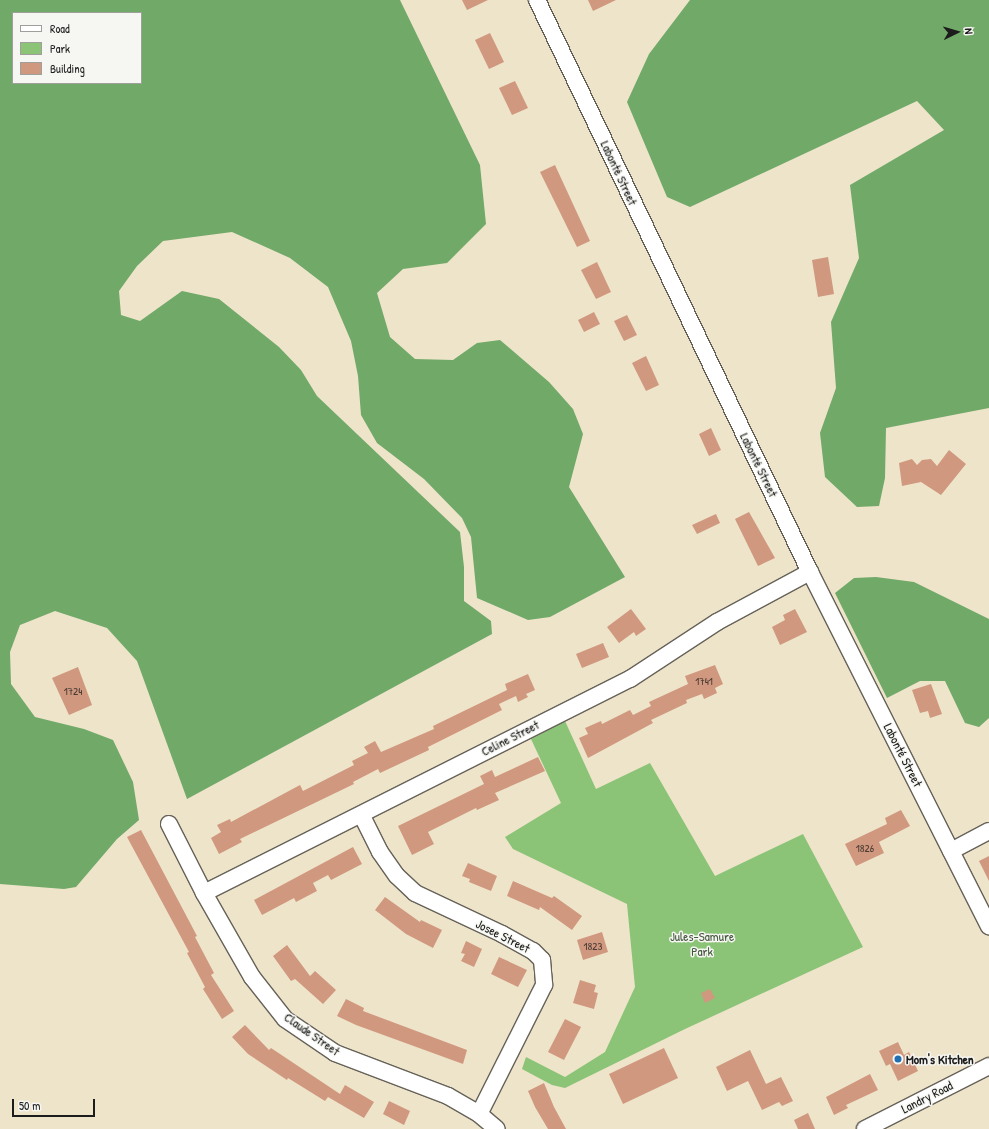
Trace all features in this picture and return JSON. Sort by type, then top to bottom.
[{"type":"street","name":"Labonté Street","points":[[537,0],[810,572],[989,926]]},
{"type":"street","name":"Celine Street","points":[[204,894],[362,816],[408,790],[630,679],[717,622],[810,572]]},
{"type":"street","name":"Josee Street","points":[[362,816],[397,876],[415,893],[502,934],[533,951],[542,960],[544,985],[479,1114]]},
{"type":"street","name":"Claude Street","points":[[169,824],[204,894],[252,977],[285,1019],[335,1053],[448,1096],[479,1114],[497,1129]]},
{"type":"street","points":[[951,851],[989,831]]},
{"type":"street","name":"Landry Road","points":[[865,1129],[989,1066]]},
{"type":"green space","points":[[0,0],[400,0],[480,165],[486,224],[447,263],[403,269],[377,293],[390,337],[415,359],[453,360],[477,343],[500,340],[549,382],[573,409],[583,434],[569,487],[625,577],[550,617],[528,620],[477,598],[471,537],[462,518],[424,479],[377,443],[361,415],[358,376],[351,341],[328,287],[290,258],[232,232],[163,241],[137,266],[119,291],[121,315],[140,321],[182,291],[219,299],[279,347],[301,370],[317,396],[460,532],[464,567],[464,601],[491,621],[492,634],[187,799],[137,661],[107,628],[55,611],[20,625],[10,652],[11,684],[35,717],[84,729],[113,740],[133,782],[139,820],[117,839],[76,887],[64,889],[0,884]]},
{"type":"green space","points":[[690,0],[989,0],[989,408],[886,428],[885,478],[879,506],[857,507],[825,477],[820,433],[836,388],[831,322],[859,258],[850,185],[944,130],[917,101],[690,207],[667,197],[627,102],[649,54]]},
{"type":"green space","points":[[876,577],[914,582],[989,619],[989,718],[979,727],[965,723],[945,681],[920,681],[887,698],[835,593],[854,578]]},
{"type":"green space","name":"Jules-Samure Park","points":[[565,721],[596,789],[650,763],[715,876],[803,834],[863,947],[685,1029],[565,1088],[552,1085],[522,1069],[526,1057],[565,1077],[605,1052],[635,987],[627,904],[513,849],[505,837],[561,803],[531,739]]},
{"type":"building","points":[[462,0],[488,0],[467,10]]},
{"type":"building","points":[[588,0],[616,0],[593,11]]},
{"type":"building","points":[[490,33],[504,62],[489,69],[475,40]]},
{"type":"building","points":[[515,81],[528,108],[512,115],[499,88]]},
{"type":"building","points":[[555,165],[590,241],[577,247],[540,172]]},
{"type":"building","points":[[828,257],[834,294],[818,297],[812,260]]},
{"type":"building","points":[[597,262],[611,292],[596,299],[581,270]]},
{"type":"building","points":[[594,312],[600,324],[584,332],[578,320]]},
{"type":"building","points":[[627,315],[637,335],[624,341],[614,321]]},
{"type":"building","points":[[646,356],[659,385],[646,391],[632,363]]},
{"type":"building","points":[[711,428],[721,450],[709,456],[699,434]]},
{"type":"building","points":[[949,450],[966,464],[941,495],[921,482],[902,486],[899,463],[912,459],[917,465],[922,460],[931,459],[937,466]]},
{"type":"building","points":[[749,512],[775,558],[758,566],[735,519]]},
{"type":"building","points":[[716,514],[720,523],[697,534],[692,525]]},
{"type":"building","points":[[631,609],[646,629],[636,636],[634,632],[619,643],[607,627]]},
{"type":"building","points":[[795,609],[807,632],[780,645],[772,627],[785,620],[783,615]]},
{"type":"building","points":[[603,643],[609,657],[582,668],[576,654]]},
{"type":"building","points":[[715,665],[723,684],[715,688],[717,693],[704,699],[702,694],[686,700],[687,703],[651,720],[653,723],[588,758],[579,738],[588,734],[585,728],[601,721],[602,724],[630,710],[633,715],[651,706],[649,702],[688,684],[685,676]]},
{"type":"building","points":[[78,667],[92,705],[69,715],[52,678]]},
{"type":"building","points":[[528,674],[535,690],[526,694],[528,697],[518,702],[516,696],[499,704],[502,710],[428,747],[429,750],[380,773],[378,769],[353,782],[354,784],[240,839],[242,842],[219,854],[211,838],[221,832],[217,825],[230,819],[231,822],[300,785],[303,791],[354,765],[352,761],[368,753],[364,747],[375,741],[381,752],[434,729],[433,726],[507,690],[505,684]]},
{"type":"building","points":[[931,684],[942,714],[930,718],[928,711],[920,713],[912,690]]},
{"type":"building","points":[[538,757],[545,771],[495,793],[499,800],[477,810],[476,808],[428,832],[434,844],[412,855],[398,826],[484,784],[480,776],[492,770],[495,777]]},
{"type":"building","points":[[901,810],[910,826],[879,842],[884,853],[856,866],[845,844],[887,824],[885,818]]},
{"type":"building","points":[[141,830],[197,936],[195,937],[214,973],[211,975],[234,1011],[222,1019],[203,989],[205,987],[187,953],[189,952],[127,837]]},
{"type":"building","points":[[353,847],[362,864],[331,880],[328,875],[313,883],[317,891],[296,902],[294,898],[262,915],[254,900]]},
{"type":"building","points":[[989,856],[989,881],[979,861]]},
{"type":"building","points":[[468,863],[497,876],[491,891],[469,882],[470,879],[462,876]]},
{"type":"building","points":[[513,881],[552,898],[554,896],[582,916],[572,930],[540,907],[539,910],[507,896]]},
{"type":"building","points":[[385,897],[420,922],[421,920],[442,930],[433,948],[406,934],[375,910]]},
{"type":"building","points":[[602,932],[608,952],[583,960],[577,940]]},
{"type":"building","points":[[466,941],[482,949],[474,967],[461,961],[465,954],[461,953]]},
{"type":"building","points":[[287,945],[310,976],[315,971],[336,990],[323,1004],[295,979],[291,981],[273,956]]},
{"type":"building","points":[[499,957],[527,970],[518,987],[491,974]]},
{"type":"building","points":[[580,980],[596,985],[594,992],[598,993],[594,1009],[573,1003]]},
{"type":"building","points":[[710,989],[715,998],[705,1003],[701,993]]},
{"type":"building","points":[[346,999],[364,1008],[363,1011],[467,1050],[463,1064],[356,1025],[337,1016]]},
{"type":"building","points":[[565,1019],[581,1027],[564,1060],[548,1052]]},
{"type":"building","points":[[245,1025],[269,1050],[271,1048],[340,1094],[345,1085],[374,1102],[364,1118],[328,1097],[325,1101],[288,1078],[287,1080],[248,1054],[232,1037]]},
{"type":"building","name":"Mom's Kitchen","points":[[898,1042],[904,1055],[909,1052],[918,1071],[898,1081],[890,1064],[886,1066],[879,1051]]},
{"type":"building","points":[[664,1048],[678,1078],[623,1104],[609,1074]]},
{"type":"building","points":[[750,1050],[766,1084],[781,1077],[793,1101],[782,1106],[779,1102],[762,1110],[748,1081],[727,1091],[716,1067]]},
{"type":"building","points":[[870,1074],[878,1090],[846,1105],[848,1108],[834,1115],[826,1097]]},
{"type":"building","points":[[544,1083],[554,1107],[566,1129],[548,1129],[535,1107],[528,1091]]},
{"type":"building","points":[[389,1101],[410,1111],[404,1125],[383,1114]]},
{"type":"building","points":[[808,1113],[815,1129],[798,1129],[794,1120]]},
{"type":"place","name":"Mom's Kitchen","points":[[898,1059]]}]
